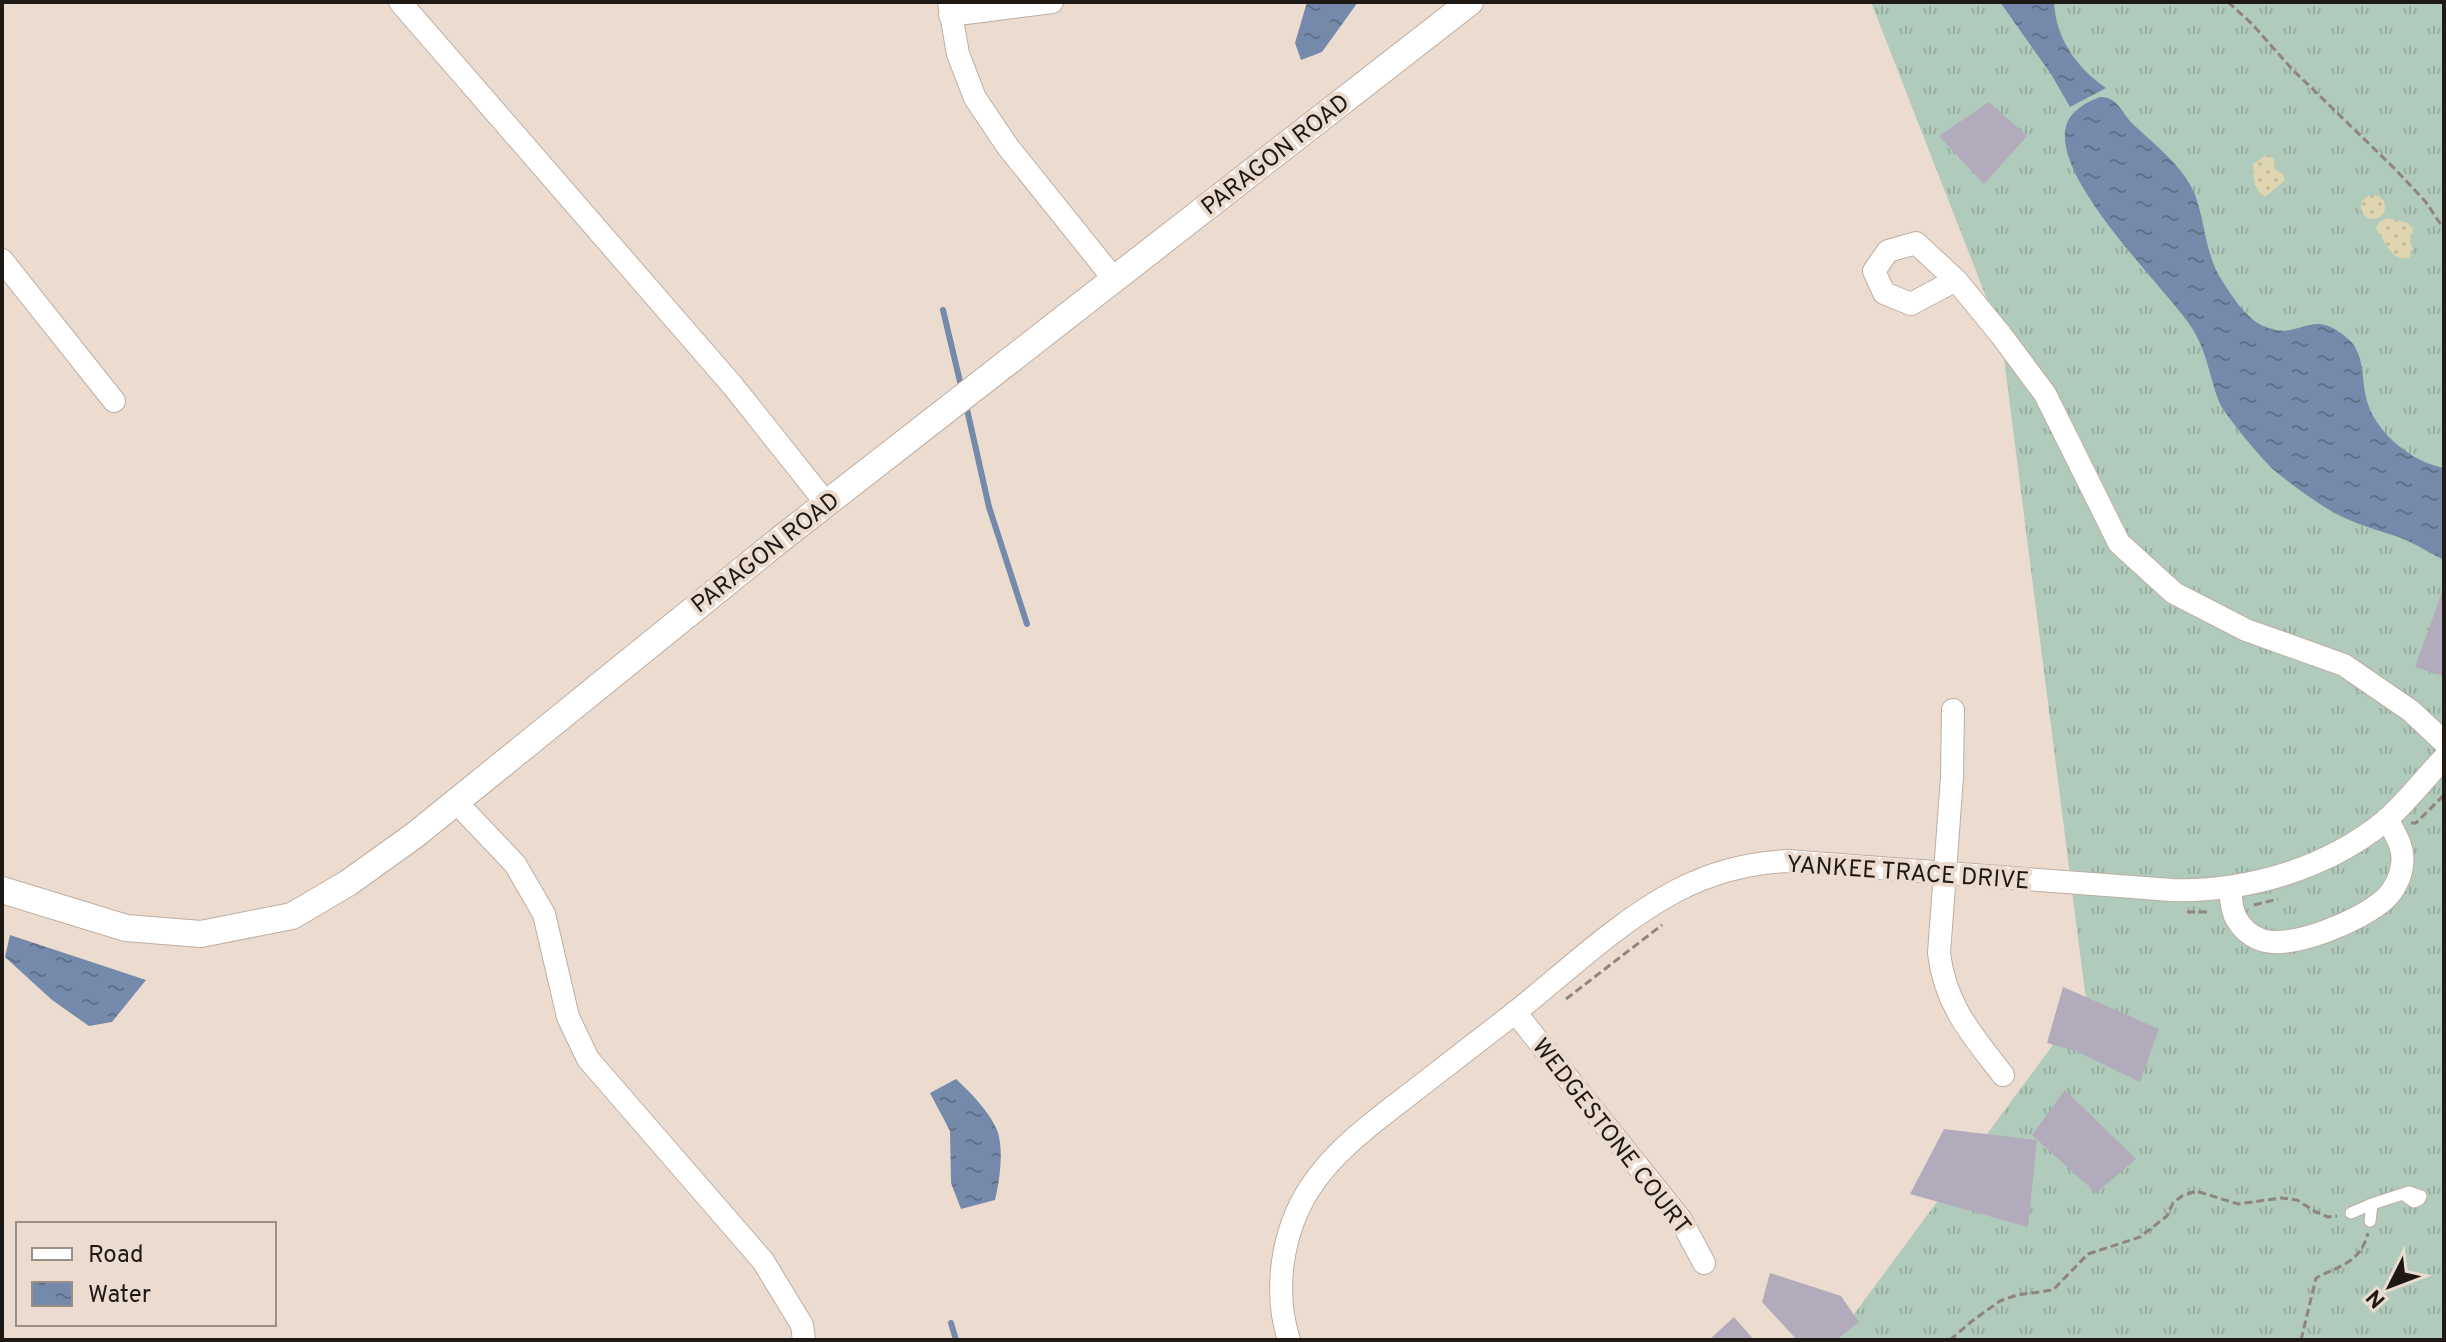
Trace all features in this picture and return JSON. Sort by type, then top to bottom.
[{"type":"street","points":[[400,2],[733,386],[826,503]]},
{"type":"street","points":[[1052,2],[950,9],[958,54],[975,98],[1008,147],[1114,279]]},
{"type":"street","name":"PARAGON ROAD","points":[[2,890],[126,928],[201,934],[292,916],[348,883],[456,802],[826,503],[1470,2]]},
{"type":"street","points":[[2,260],[114,401]]},
{"type":"street","points":[[1956,280],[2045,394],[2119,543],[2174,593],[2246,630],[2344,665],[2411,711],[2444,742]]},
{"type":"street","points":[[1953,710],[1952,777],[1939,953],[1941,975],[1947,995],[1962,1021],[2003,1075]]},
{"type":"street","name":"YANKEE TRACE DRIVE","points":[[1289,1340],[1282,1304],[1285,1248],[1292,1225],[1315,1181],[1335,1156],[1630,920],[1680,889],[1737,867],[1787,861],[2172,890],[2231,899],[2391,828],[2444,758]]},
{"type":"street","points":[[456,802],[515,864],[544,914],[568,1017],[588,1059],[763,1261],[802,1325],[804,1340]]},
{"type":"street","points":[[2231,899],[2233,915],[2245,930],[2260,940],[2300,939],[2345,923],[2385,900],[2393,889],[2403,865],[2402,853],[2391,828]]},
{"type":"street","name":"WEDGESTONE COURT","points":[[1515,1012],[1681,1220],[1704,1263]]},
{"type":"lane","points":[[2351,1213],[2385,1198],[2404,1195]]},
{"type":"lane","points":[[2370,1221],[2372,1204]]},
{"type":"path","points":[[2228,2],[2410,184],[2444,229]]},
{"type":"path","points":[[2391,828],[2416,823],[2444,795]]},
{"type":"path","points":[[2178,912],[2204,913],[2231,899],[2281,898]]},
{"type":"path","points":[[1559,1005],[1666,922]]},
{"type":"path","points":[[1950,1340],[2000,1301],[2017,1295],[2053,1290],[2088,1254],[2140,1237],[2167,1216],[2173,1203],[2196,1191],[2238,1204],[2281,1198],[2297,1200],[2328,1217],[2351,1213]]},
{"type":"path","points":[[2301,1340],[2316,1278],[2355,1258],[2363,1249],[2370,1221]]},
{"type":"green space","points":[[1871,2],[2444,2],[2444,1340],[1835,1340],[2086,1000],[2001,335]]},
{"type":"sand","points":[[2267,155],[2274,159],[2275,170],[2282,173],[2285,180],[2265,197],[2256,186],[2253,164]]},
{"type":"sand","points":[[2373,195],[2384,202],[2385,207],[2378,218],[2373,219],[2362,212],[2361,207],[2368,196]]},
{"type":"sand","points":[[2388,218],[2408,223],[2413,229],[2410,242],[2413,249],[2409,258],[2393,254],[2376,229],[2379,222]]},
{"type":"water","points":[[1307,2],[1358,2],[1322,52],[1301,60],[1295,43]]},
{"type":"water","points":[[2000,2],[2054,2],[2063,40],[2077,61],[2106,88],[2070,107],[2051,74]]},
{"type":"water","points":[[2100,97],[2115,102],[2190,184],[2217,272],[2244,312],[2258,323],[2275,330],[2322,324],[2353,344],[2361,363],[2366,397],[2376,422],[2407,452],[2431,465],[2444,468],[2444,560],[2401,538],[2349,520],[2317,502],[2269,465],[2229,418],[2220,404],[2205,355],[2190,325],[2110,227],[2074,170],[2066,145],[2067,123],[2076,110]]},
{"type":"water","points":[[10,935],[146,980],[112,1022],[89,1026],[52,1000],[5,957]]},
{"type":"water","points":[[956,1079],[994,1123],[1001,1155],[995,1200],[961,1209],[951,1183],[950,1131],[930,1093]]},
{"type":"building","points":[[1989,102],[2027,136],[1984,184],[1939,136]]},
{"type":"building","points":[[2444,592],[2444,676],[2415,667]]},
{"type":"building","points":[[2063,987],[2159,1029],[2140,1082],[2076,1051],[2047,1043]]},
{"type":"building","points":[[2065,1090],[2136,1159],[2096,1193],[2032,1135]]},
{"type":"building","points":[[1944,1129],[2037,1140],[2028,1227],[1910,1194]]},
{"type":"building","points":[[1770,1273],[1841,1296],[1859,1322],[1836,1340],[1797,1340],[1762,1302]]},
{"type":"building","points":[[1734,1317],[1754,1340],[1709,1340]]},
{"type":"waterway","points":[[943,310],[962,390]]},
{"type":"waterway","points":[[966,405],[989,507],[1027,624]]},
{"type":"waterway","points":[[951,1323],[956,1340]]}]
